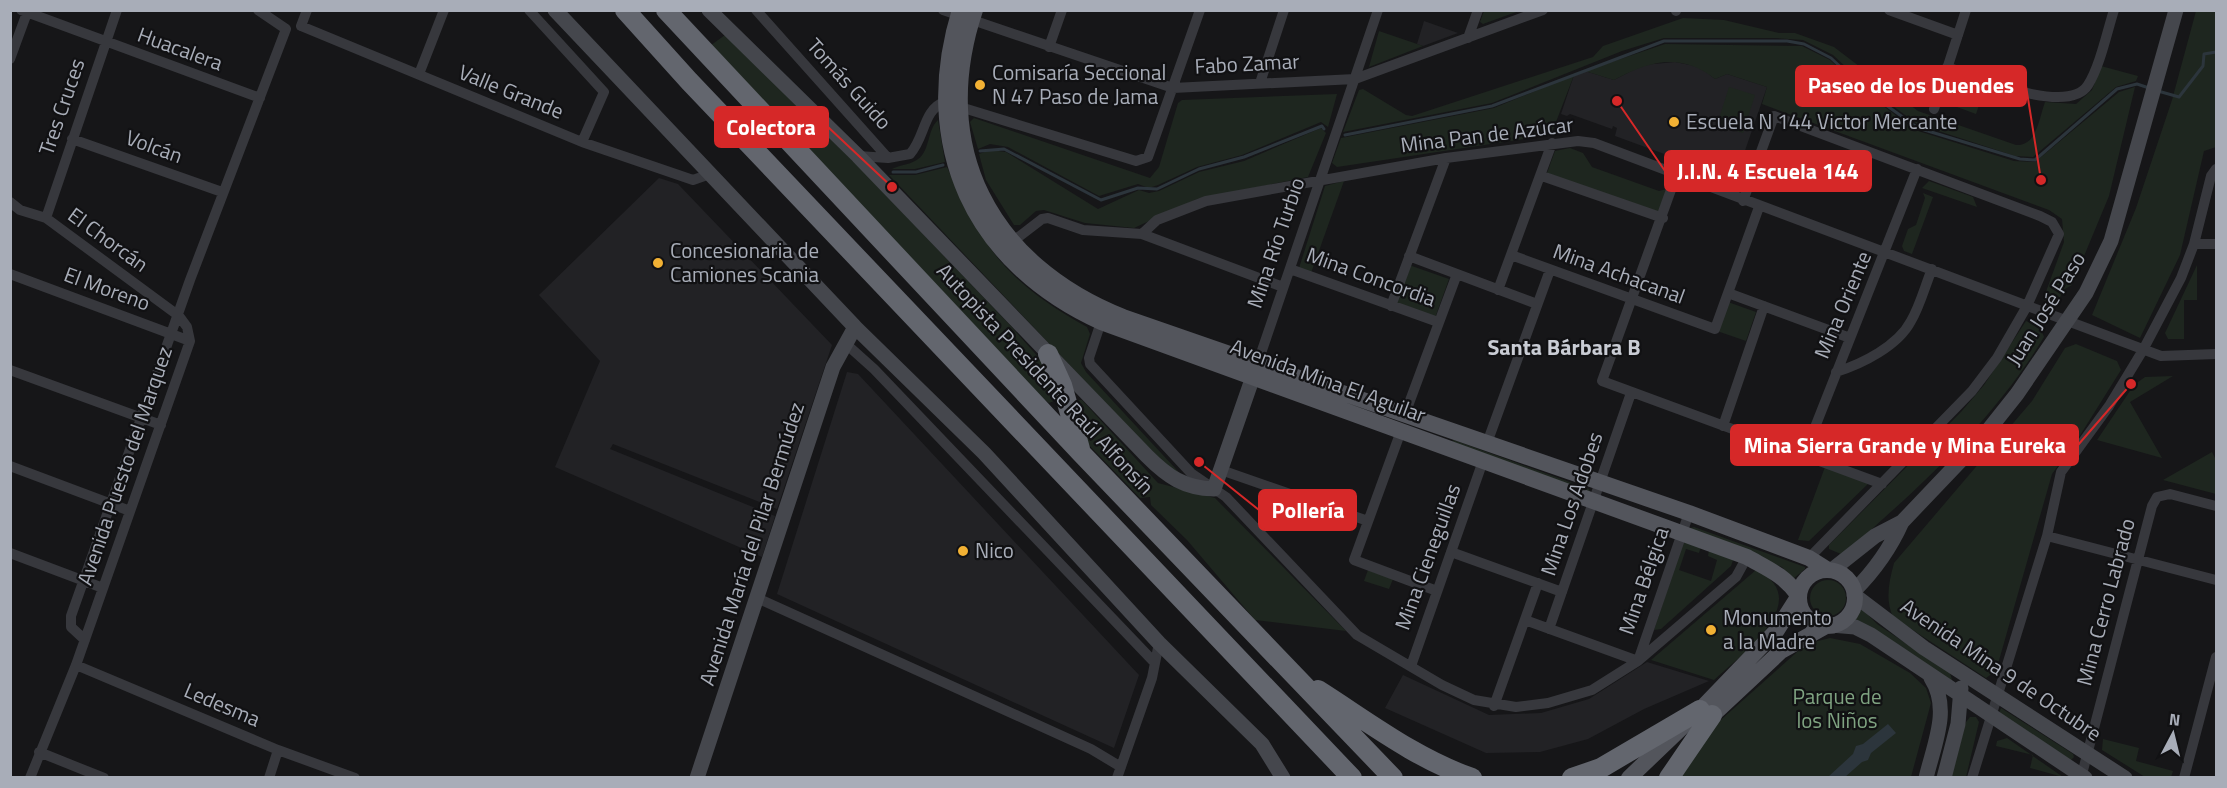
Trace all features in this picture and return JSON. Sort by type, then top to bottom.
[{"type":"highway","points":[[626,10],[689,81],[1352,777]]},
{"type":"highway","name":"Autopista Presidente Raúl Alfonsín","points":[[666,10],[1082,454],[1393,777]]},
{"type":"highway","points":[[1048,354],[1062,385],[1082,454]]},
{"type":"highway","points":[[1182,599],[1190,618],[1303,737],[1335,777]]},
{"type":"highway","points":[[1289,671],[1424,756],[1449,770],[1472,777]]},
{"type":"highway","points":[[1572,777],[1601,768],[1706,712]]},
{"type":"highway","points":[[1669,777],[1706,712]]},
{"type":"main road","points":[[952,104],[962,54],[962,14]]},
{"type":"main road","name":"Avenida Mina El Aguilar","points":[[952,104],[975,180],[987,205],[1012,242],[1048,277],[1085,300],[1401,431],[1747,557],[1775,571],[1789,582],[1798,596]]},
{"type":"main road","name":"Avenida Mina El Aguilar","points":[[952,104],[950,149],[978,214],[1006,255],[1057,300],[1101,322],[1405,414],[1689,513],[1809,558],[1830,570]]},
{"type":"main road","points":[[1441,446],[1448,429]]},
{"type":"main road","points":[[1629,777],[1706,712],[1781,651],[1846,618],[1854,603],[1854,593],[1843,575],[1830,570],[1820,570],[1806,579],[1777,630],[1706,712],[1645,777]]},
{"type":"main road","points":[[1798,596],[1799,606],[1809,619],[1829,626]]},
{"type":"street","name":"Tres Cruces","points":[[46,218],[117,10]]},
{"type":"street","points":[[258,10],[286,29],[301,26],[307,10]]},
{"type":"street","points":[[419,74],[444,10]]},
{"type":"street","points":[[529,10],[604,92],[582,142]]},
{"type":"street","points":[[555,10],[855,327],[984,453],[1159,643],[1262,744],[1282,777]]},
{"type":"street","points":[[709,10],[724,17],[1162,472],[1176,482],[1194,488],[1214,489]]},
{"type":"street","name":"Tomás Guido","points":[[756,10],[888,158]]},
{"type":"street","points":[[1049,47],[1062,10]]},
{"type":"street","points":[[1260,83],[1284,10]]},
{"type":"street","name":"Mina Río Turbio","points":[[1214,489],[1378,10]]},
{"type":"street","points":[[1468,38],[1478,10]]},
{"type":"street","name":"Fabo Zamar","points":[[962,14],[1049,47],[1173,88],[1355,79],[1543,10]]},
{"type":"street","points":[[1889,10],[1958,35]]},
{"type":"street","points":[[1934,109],[1966,10]]},
{"type":"street","points":[[1947,67],[2034,96],[2075,96],[2087,87],[2114,10]]},
{"type":"street","name":"Huacalera","points":[[25,11],[106,43],[260,98]]},
{"type":"street","points":[[10,58],[25,11]]},
{"type":"street","points":[[858,156],[888,158],[910,154],[922,135],[931,110],[952,104],[1136,161],[1148,157],[1198,11]]},
{"type":"street","name":"Juan José Paso","points":[[1830,570],[1875,536],[1902,522],[1982,438],[2068,321],[2111,241],[2175,11]]},
{"type":"street","name":"Valle Grande","points":[[301,26],[582,142],[693,180],[710,174]]},
{"type":"street","points":[[85,640],[71,627],[70,616],[222,192],[286,29]]},
{"type":"street","points":[[1743,201],[1774,116],[2040,216],[2052,222],[2059,234],[2027,306],[1997,358],[1972,391],[1809,558]]},
{"type":"street","name":"Volcán","points":[[72,139],[222,192]]},
{"type":"street","points":[[1498,290],[1542,176],[1552,143]]},
{"type":"street","name":"Mina Pan de Azúcar","points":[[1142,234],[1157,220],[1206,201],[1446,158],[1552,143],[1594,143],[2143,350],[2161,356],[2217,354]]},
{"type":"street","points":[[1391,306],[1446,158]]},
{"type":"street","name":"Mina Oriente","points":[[1804,455],[1917,170]]},
{"type":"street","points":[[1972,777],[2047,536],[2061,472],[2109,406],[2143,350],[2181,278],[2194,244],[2211,176],[2217,170]]},
{"type":"street","points":[[1542,176],[1663,218]]},
{"type":"street","points":[[1677,176],[1602,381],[1882,484]]},
{"type":"street","name":"El Chorcán","points":[[10,202],[20,210],[46,218],[178,316]]},
{"type":"street","points":[[1759,207],[1728,293],[1850,338]]},
{"type":"street","points":[[1012,242],[1041,219],[1048,218],[1083,230],[1142,234],[1283,287]]},
{"type":"street","points":[[2194,244],[2217,244]]},
{"type":"street","name":"Mina Achacanal","points":[[1511,255],[1714,329],[1728,293]]},
{"type":"street","points":[[1408,256],[1537,304]]},
{"type":"street","name":"Mina Concordia","points":[[1290,269],[1438,322]]},
{"type":"street","points":[[1836,372],[1862,362],[1902,334],[1912,321],[1932,269]]},
{"type":"street","points":[[1487,443],[1550,270]]},
{"type":"street","name":"El Moreno","points":[[10,274],[190,341]]},
{"type":"street","points":[[1405,414],[1457,274]]},
{"type":"street","points":[[1723,426],[1764,306]]},
{"type":"street","name":"Avenida Puesto del Marquez","points":[[30,777],[85,640],[190,341],[187,327],[178,316]]},
{"type":"street","points":[[1101,322],[1089,358],[1093,368],[1191,473],[1226,497],[1357,635],[1442,686],[1474,700],[1494,706],[1516,707],[1570,698],[1592,690],[1638,661],[1736,577],[1747,557]]},
{"type":"street","name":"Avenida María del Pilar Bermúdez","points":[[697,777],[833,367],[855,327]]},
{"type":"street","points":[[845,344],[874,369],[1155,663]]},
{"type":"street","points":[[10,370],[161,425]]},
{"type":"street","name":"Mina Los Adobes","points":[[1549,629],[1631,393]]},
{"type":"street","points":[[1401,431],[1354,560],[1437,591]]},
{"type":"street","name":"Mina Cieneguillas","points":[[1411,666],[1483,461]]},
{"type":"street","points":[[10,466],[130,511]]},
{"type":"street","points":[[1221,470],[1368,521]]},
{"type":"street","name":"Mina Cerro Labrado","points":[[2083,777],[2086,752],[2151,506],[2157,497],[2170,494],[2217,506]]},
{"type":"street","name":"Mina Bélgica","points":[[1638,661],[1689,513]]},
{"type":"street","name":"Juan José Paso","points":[[1854,593],[1892,545],[1902,522]]},
{"type":"street","points":[[2047,536],[2217,580]]},
{"type":"street","points":[[1451,552],[1562,592]]},
{"type":"street","points":[[10,553],[103,588]]},
{"type":"street","name":"Mina Los Adobes","points":[[1494,706],[1538,583]]},
{"type":"street","name":"Avenida Mina 9 de Octubre","points":[[1854,593],[1954,668],[2125,777]]},
{"type":"street","points":[[757,598],[1091,749],[1119,772],[1155,663],[1159,643]]},
{"type":"street","points":[[1525,620],[1638,661]]},
{"type":"street","name":"Avenida Mina 9 de Octubre","points":[[1829,626],[1855,627],[1871,634],[2083,777]]},
{"type":"street","points":[[2184,777],[2217,657]]},
{"type":"street","name":"Ledesma","points":[[76,664],[278,750],[355,777]]},
{"type":"street","points":[[1944,777],[1962,697],[1959,677],[1954,668]]},
{"type":"street","points":[[1926,777],[1942,702],[1928,672]]},
{"type":"street","points":[[269,777],[278,750]]},
{"type":"street","points":[[39,752],[104,777]]},
{"type":"shaded area","points":[[1424,21],[1458,33],[1423,46],[1417,44]]},
{"type":"shaded area","name":"Escuela N 144 Victor Mercante","points":[[1675,62],[1700,67],[1715,79],[1727,74],[1767,87],[1740,165],[1737,165],[1734,174],[1728,177],[1721,173],[1721,169],[1709,165],[1704,168],[1697,165],[1696,160],[1691,159],[1689,163],[1615,136],[1617,128],[1613,126],[1612,129],[1570,114],[1567,116],[1561,114],[1574,75],[1585,71],[1614,80],[1643,65]]},
{"type":"shaded area","points":[[659,178],[678,184],[832,345],[777,509],[613,444],[610,449],[775,516],[762,557],[555,467],[600,361],[539,295]]},
{"type":"shaded area","points":[[847,372],[858,374],[1139,675],[1114,748],[777,594]]},
{"type":"shaded area","points":[[1647,662],[1709,681],[1644,709],[1588,739],[1540,752],[1486,753],[1385,708],[1403,675],[1489,715],[1541,713],[1589,699]]},
{"type":"shaded area","points":[[1888,724],[1896,733],[1871,753],[1868,760],[1862,762],[1845,777],[1828,777],[1853,754],[1856,746],[1863,744]]},
{"type":"green space","points":[[1484,10],[1519,11],[1483,24],[1480,22]]},
{"type":"green space","points":[[2196,11],[2216,11],[2216,147],[2204,151],[2180,255],[2140,338],[2092,315],[2136,208],[2172,100]]},
{"type":"green space","points":[[1683,18],[1724,20],[1779,33],[1795,33],[1834,47],[1918,111],[2016,145],[2029,141],[2033,136],[2045,102],[2076,104],[2092,90],[2101,66],[2138,76],[2136,81],[2116,87],[2033,157],[2015,156],[1917,124],[1865,85],[1833,55],[1803,40],[1775,38],[1664,38],[1622,51],[1492,103],[1343,132],[1359,90],[1363,89],[1406,115],[1412,116],[1593,57],[1603,46]]},
{"type":"green space","points":[[1379,31],[1423,46],[1369,67]]},
{"type":"green space","points":[[725,35],[860,168],[1009,324],[1040,359],[1055,393],[1054,401],[1049,403],[1042,398],[707,48]]},
{"type":"green space","points":[[1665,44],[1802,46],[1830,60],[1861,89],[1915,130],[2014,161],[2035,162],[2119,92],[2135,87],[2109,196],[2072,285],[2065,289],[2055,305],[2043,300],[2064,242],[2062,219],[2049,210],[1762,104],[1767,87],[1727,74],[1715,79],[1690,65],[1677,62],[1652,64],[1614,80],[1585,71]]},
{"type":"green space","points":[[1574,75],[1551,135],[1337,167],[1332,163],[1341,138],[1494,108]]},
{"type":"green space","points":[[1956,77],[1985,87],[1976,114],[1946,103],[1943,98],[1949,80]]},
{"type":"green space","points":[[1729,87],[1755,95],[1743,133],[1717,125]]},
{"type":"green space","points":[[1337,94],[1328,127],[1321,122],[1242,155],[1197,167],[1149,188],[1138,184],[1099,196],[1008,147],[990,144],[978,149],[970,122],[974,118],[1150,178],[1159,167],[1178,103],[1182,100]]},
{"type":"green space","points":[[938,120],[945,162],[915,169],[892,169],[912,162],[924,153]]},
{"type":"green space","points":[[1321,128],[1326,133],[1308,177],[1197,199],[1134,228],[1085,223],[1044,210],[1036,211],[1020,225],[1014,225],[986,180],[979,154],[990,150],[1006,152],[1098,209],[1139,190],[1149,193],[1159,191],[1199,172],[1244,161]]},
{"type":"green space","points":[[1570,148],[1583,153],[1592,167],[1659,191],[1667,189],[1658,213],[1547,173],[1555,151]]},
{"type":"green space","points":[[947,167],[973,221],[1001,262],[1037,295],[1087,327],[1090,334],[1081,363],[1086,372],[1187,481],[1176,477],[889,175],[915,175]]},
{"type":"green space","points":[[1344,181],[1311,273],[1299,268],[1325,186]]},
{"type":"green space","points":[[1929,181],[1973,197],[1977,207],[1922,188]]},
{"type":"green space","points":[[1923,193],[1933,197],[1912,254],[1904,251],[1902,246],[1908,229],[1916,225],[1925,198]]},
{"type":"green space","points":[[1409,265],[1449,279],[1435,318],[1394,304]]},
{"type":"green space","points":[[2197,265],[2197,300],[2184,300],[2184,339],[2168,339],[2165,333]]},
{"type":"green space","points":[[1728,302],[1756,312],[1746,341],[1717,331]]},
{"type":"green space","points":[[2026,321],[2040,326],[2044,337],[2003,396],[1979,424],[1955,451],[1903,501],[1849,549],[1841,554],[1829,549],[1829,545],[1961,412],[1984,385]]},
{"type":"green space","points":[[2076,344],[2117,361],[2121,370],[2079,437],[2052,474],[1996,671],[1986,678],[1893,617],[1888,597],[1894,563],[2032,401],[2065,348]]},
{"type":"green space","points":[[2173,376],[2130,402],[2162,458],[2097,440],[2134,385],[2145,377]]},
{"type":"green space","points":[[1077,400],[1082,400],[1158,483],[1215,498],[1346,631],[1255,620],[1187,540],[1151,505],[1150,497],[1140,498],[1085,441],[1074,404]]},
{"type":"green space","points":[[1454,440],[1589,489],[1590,492],[1451,442]]},
{"type":"green space","points":[[2212,452],[2216,460],[2216,494],[2163,480]]},
{"type":"green space","points":[[1825,467],[1869,483],[1809,541],[1798,540]]},
{"type":"green space","points":[[1694,527],[1805,567],[1805,569],[1793,579],[1782,567],[1690,532],[1690,528]]},
{"type":"green space","points":[[1683,542],[1701,546],[1699,553],[1686,549],[1679,570],[1711,581],[1717,560],[1708,556],[1709,550],[1733,560],[1731,566],[1661,629],[1654,630]]},
{"type":"green space","points":[[1368,570],[1393,579],[1389,589],[1364,581]]},
{"type":"green space","points":[[1756,570],[1773,582],[1779,596],[1777,611],[1756,641],[1714,680],[1651,660]]},
{"type":"green space","points":[[1828,580],[1841,585],[1846,598],[1841,611],[1828,616],[1815,611],[1810,598],[1815,585]]},
{"type":"green space","points":[[1861,608],[1877,624],[1950,673],[1953,683],[1854,621]]},
{"type":"green space","name":"Parque de los Niños","points":[[1830,638],[1860,644],[1910,673],[1926,688],[1931,703],[1911,777],[1678,778],[1705,734],[1806,644]]},
{"type":"green space","points":[[2001,708],[2073,754],[2074,757],[2071,760],[1999,713]]},
{"type":"green space","points":[[1970,717],[1976,717],[1979,722],[1966,777],[1951,778],[1966,722]]},
{"type":"green space","points":[[2007,738],[2031,754],[1996,746],[1997,741]]},
{"type":"green space","points":[[2103,739],[2139,748],[2136,761],[2173,771],[2171,777],[2145,777],[2102,750]]},
{"type":"green space","points":[[2033,756],[2063,777],[2030,768]]},
{"type":"waterway","points":[[1345,135],[1492,106],[1664,41],[1787,41],[1804,44],[1831,58],[1865,90],[1918,128],[2020,159],[2035,160],[2117,89],[2137,84],[2149,88]]},
{"type":"waterway","points":[[2158,91],[2179,97],[2203,66],[2204,54],[2216,52]]},
{"type":"waterway","points":[[980,151],[1004,149],[1101,200],[1138,188],[1157,189],[1199,169],[1244,157],[1322,126],[1324,129]]},
{"type":"waterway","points":[[893,172],[916,172],[943,165]]},
{"type":"place","name":"Comisaría Seccional N 47 Paso de Jama","points":[[980,85]]},
{"type":"place","name":"J.I.N. 4 Escuela 144","points":[[1617,101]]},
{"type":"place","name":"Escuela N 144 Victor Mercante","points":[[1674,122]]},
{"type":"place","name":"Paseo de los Duendes","points":[[2041,180]]},
{"type":"place","name":"Colectora","points":[[892,187]]},
{"type":"place","name":"Concesionaria de Camiones Scania","points":[[658,263]]},
{"type":"place","name":"Mina Sierra Grande y Mina Eureka","points":[[2131,384]]},
{"type":"place","name":"Pollería","points":[[1199,462]]},
{"type":"place","name":"Nico","points":[[963,551]]},
{"type":"place","name":"Monumento a la Madre","points":[[1711,630]]},
{"type":"district","name":"Santa Bárbara B","points":[[1564,347]]}]
